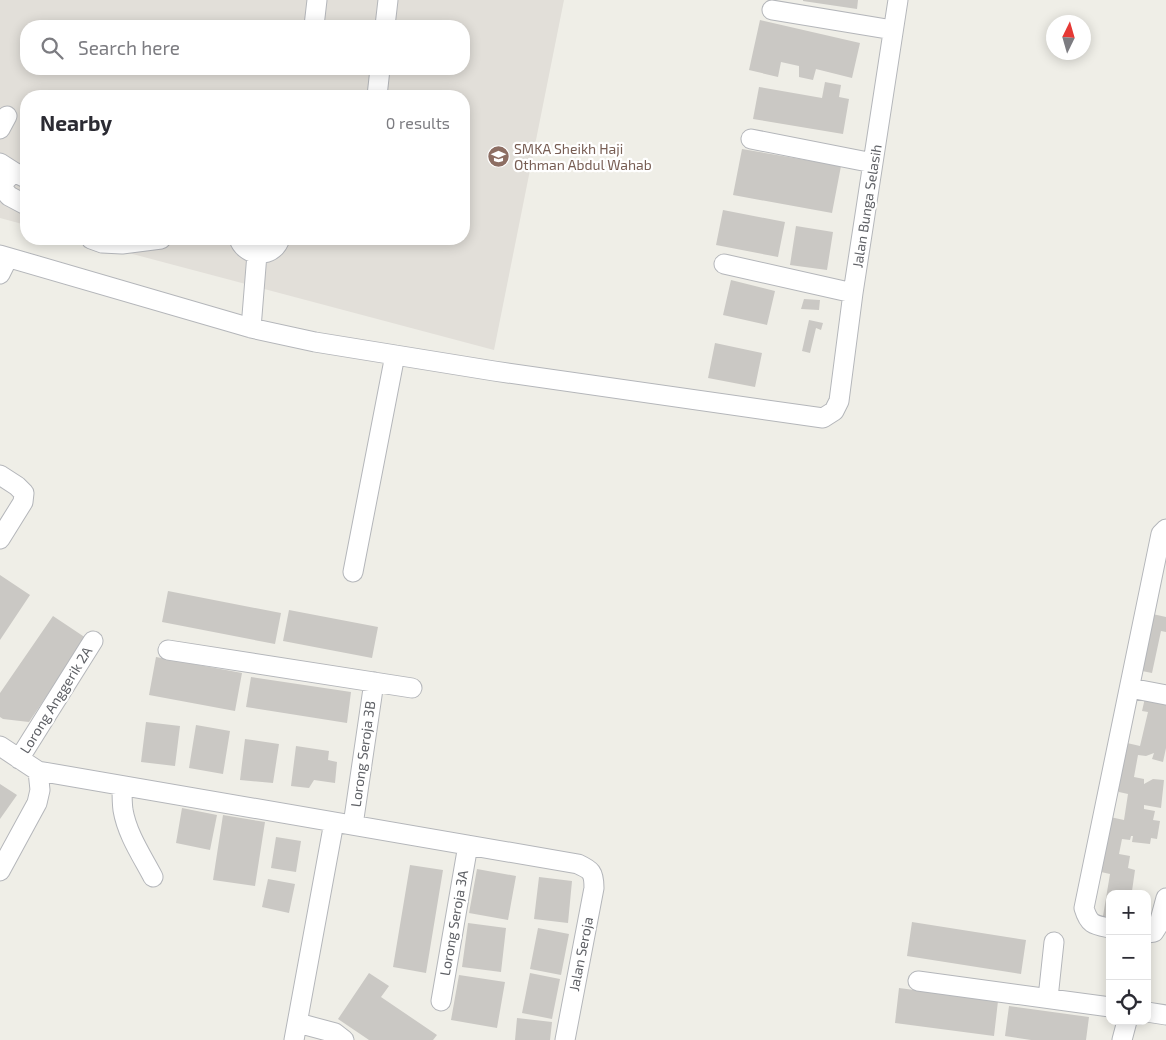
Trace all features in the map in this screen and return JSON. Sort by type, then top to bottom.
[{"type":"street","points":[[314,20],[316,0]]},
{"type":"street","points":[[384,0],[388,0],[386,20]]},
{"type":"street","name":"Jalan Bunga Selasih","points":[[395,355],[823,418],[834,411],[839,401],[898,0]]},
{"type":"street","points":[[772,10],[893,30]]},
{"type":"street","points":[[378,90],[379,75]]},
{"type":"street","points":[[752,139],[873,163]]},
{"type":"street","points":[[14,171],[4,182],[4,190],[9,196],[20,202]]},
{"type":"street","points":[[243,245],[247,250],[257,254],[267,253],[276,245]]},
{"type":"street","points":[[251,328],[257,254]]},
{"type":"street","points":[[3,263],[251,328],[315,342],[395,355],[353,572]]},
{"type":"street","points":[[724,264],[854,293]]},
{"type":"street","points":[[0,475],[24,492],[23,502],[0,539]]},
{"type":"street","points":[[1106,927],[1094,925],[1086,917],[1084,908],[1161,534],[1166,529]]},
{"type":"street","name":"Lorong Anggerik 2A","points":[[19,759],[93,641]]},
{"type":"street","points":[[168,650],[412,688]]},
{"type":"street","name":"Lorong Seroja 3B","points":[[353,826],[374,682]]},
{"type":"street","points":[[1130,688],[1166,695]]},
{"type":"street","points":[[0,746],[38,771],[468,845]]},
{"type":"street","points":[[0,872],[37,803],[40,790],[38,771]]},
{"type":"street","points":[[122,786],[123,810],[126,822],[153,877]]},
{"type":"street","points":[[334,822],[296,1032],[339,1037]]},
{"type":"street","name":"Jalan Seroja","points":[[468,845],[578,864],[589,870],[594,878],[594,888],[565,1040]]},
{"type":"street","name":"Lorong Seroja 3A","points":[[441,1001],[468,845]]},
{"type":"street","points":[[1151,932],[1154,932],[1159,924],[1166,898]]},
{"type":"street","points":[[1048,998],[1054,942]]},
{"type":"street","points":[[918,980],[1106,1006]]},
{"type":"street","points":[[1151,1013],[1166,1015]]},
{"type":"street","points":[[1122,1040],[1126,1025]]},
{"type":"shaded area","name":"SMKA Sheikh Haji Othman Abdul Wahab","points":[[0,0],[564,0],[494,350],[99,245],[470,245],[470,90],[20,90],[20,223],[0,218]]},
{"type":"building","points":[[803,0],[858,0],[857,9]]},
{"type":"building","points":[[760,20],[860,43],[852,78],[816,69],[813,80],[799,77],[799,66],[781,62],[778,77],[749,70]]},
{"type":"building","points":[[825,82],[841,85],[839,97],[849,99],[843,134],[753,119],[759,87],[822,98]]},
{"type":"building","points":[[742,149],[841,166],[832,213],[733,195]]},
{"type":"building","points":[[723,210],[785,222],[778,257],[716,245]]},
{"type":"building","points":[[796,226],[833,232],[827,270],[790,265]]},
{"type":"building","points":[[731,280],[775,291],[767,325],[723,315]]},
{"type":"building","points":[[804,299],[820,300],[819,310],[801,309]]},
{"type":"building","points":[[809,320],[823,323],[821,330],[816,328],[810,353],[802,351]]},
{"type":"building","points":[[715,343],[762,353],[755,387],[708,378]]},
{"type":"building","points":[[0,575],[30,595],[0,640]]},
{"type":"building","points":[[168,591],[281,613],[275,644],[162,622]]},
{"type":"building","points":[[289,610],[378,627],[372,658],[283,641]]},
{"type":"building","points":[[1139,611],[1166,617],[1166,632],[1161,631],[1152,673],[1127,668]]},
{"type":"building","points":[[53,616],[86,638],[29,722],[3,719],[0,717],[0,693]]},
{"type":"building","points":[[156,657],[242,673],[235,711],[149,695]]},
{"type":"building","points":[[251,677],[351,692],[347,723],[246,707]]},
{"type":"building","points":[[1145,698],[1166,703],[1166,748],[1163,762],[1152,759],[1154,753],[1146,756],[1138,755],[1134,777],[1144,779],[1144,784],[1153,779],[1164,780],[1161,808],[1144,805],[1144,809],[1155,811],[1153,820],[1160,821],[1157,839],[1151,838],[1150,844],[1132,842],[1133,836],[1131,836],[1130,840],[1122,839],[1119,854],[1130,856],[1128,868],[1135,870],[1132,890],[1107,890],[1110,874],[1101,872],[1110,817],[1124,820],[1128,794],[1119,792],[1117,788],[1116,732],[1129,735],[1127,743],[1140,746],[1148,712],[1142,711]]},
{"type":"building","points":[[146,722],[180,726],[175,766],[141,762]]},
{"type":"building","points":[[196,725],[230,731],[223,774],[189,768]]},
{"type":"building","points":[[245,739],[279,744],[273,783],[240,780]]},
{"type":"building","points":[[296,746],[329,751],[328,760],[337,762],[335,783],[314,780],[309,788],[291,786]]},
{"type":"building","points":[[0,784],[17,795],[0,819]]},
{"type":"building","points":[[182,808],[217,815],[210,850],[176,843]]},
{"type":"building","points":[[223,815],[265,822],[255,886],[213,880]]},
{"type":"building","points":[[276,837],[301,841],[296,872],[271,868]]},
{"type":"building","points":[[410,865],[443,870],[426,973],[393,967]]},
{"type":"building","points":[[477,869],[516,876],[508,920],[469,913]]},
{"type":"building","points":[[539,877],[572,881],[568,923],[534,919]]},
{"type":"building","points":[[268,879],[295,884],[289,913],[262,907]]},
{"type":"building","points":[[1106,898],[1106,916],[1103,916]]},
{"type":"building","points":[[912,922],[1026,940],[1021,974],[907,956]]},
{"type":"building","points":[[468,923],[506,928],[501,972],[462,967]]},
{"type":"building","points":[[538,928],[569,934],[561,975],[530,969]]},
{"type":"building","points":[[369,973],[389,986],[381,997],[437,1035],[433,1040],[369,1040],[338,1019]]},
{"type":"building","points":[[530,973],[560,979],[552,1019],[522,1013]]},
{"type":"building","points":[[459,975],[505,982],[497,1028],[451,1020]]},
{"type":"building","points":[[899,988],[998,1001],[994,1036],[895,1023]]},
{"type":"building","points":[[1009,1006],[1089,1017],[1086,1040],[1031,1040],[1005,1036]]},
{"type":"building","points":[[517,1018],[552,1022],[550,1040],[515,1040]]},
{"type":"place","name":"SMKA Sheikh Haji Othman Abdul Wahab","points":[[498,157]]}]
